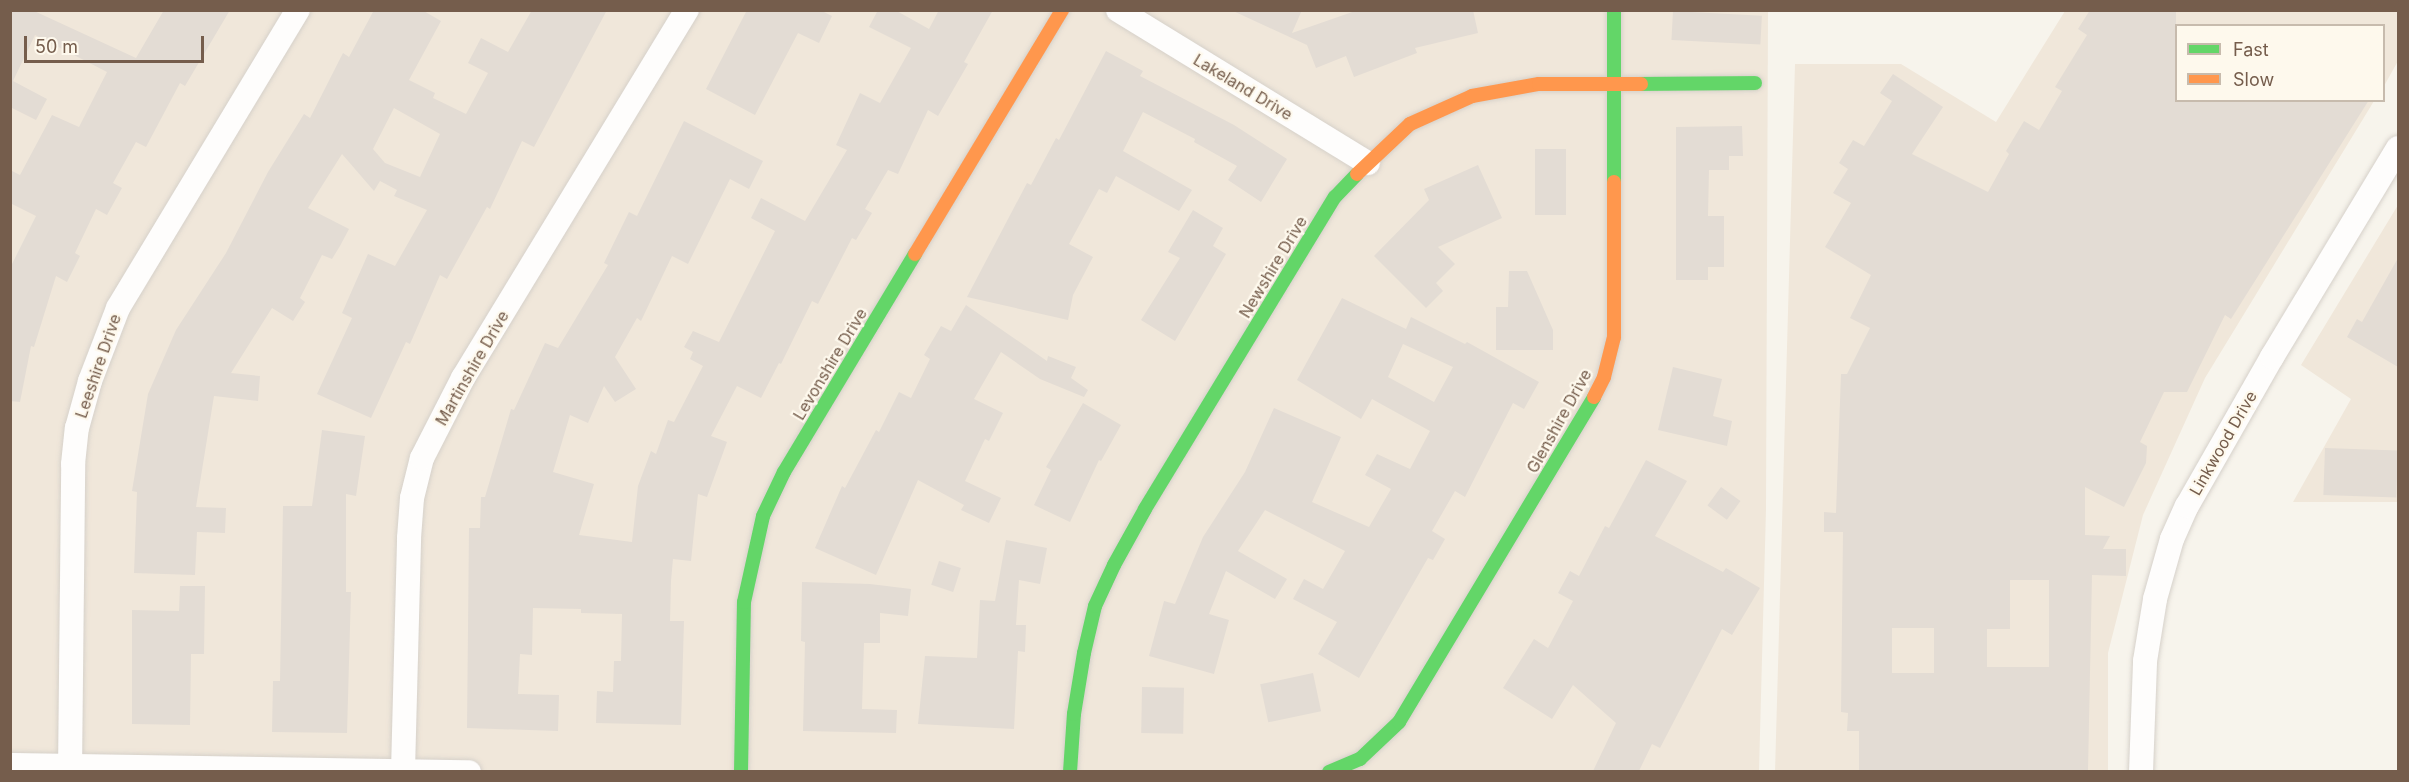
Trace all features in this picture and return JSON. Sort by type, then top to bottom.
[{"type":"street","name":"Leeshire Drive","points":[[70,769],[73,464],[77,428],[90,381],[118,308],[298,10]]},
{"type":"street","name":"Martinshire Drive","points":[[403,771],[409,538],[412,498],[422,458],[463,378],[687,10]]},
{"type":"street","name":"Levonshire Drive","points":[[741,771],[744,602],[763,516],[784,472],[1062,10]]},
{"type":"street","name":"Lakeland Drive","points":[[1118,10],[1368,163]]},
{"type":"street","name":"Glenshire Drive","points":[[1329,771],[1360,759],[1400,722],[1586,413],[1604,377],[1614,337],[1614,10]]},
{"type":"street","name":"Newshire Drive","points":[[1070,771],[1074,714],[1084,653],[1095,606],[1114,565],[1151,498],[1335,197],[1368,163],[1410,124],[1472,96],[1539,84],[1755,83]]},
{"type":"street","name":"Linkwood Drive","points":[[2140,771],[2145,661],[2155,599],[2172,539],[2187,506],[2272,357],[2398,148]]},
{"type":"street","points":[[10,765],[70,769],[469,771]]},
{"type":"shaded area","points":[[10,11],[1768,11],[1766,509],[1759,771],[11,771]]},
{"type":"shaded area","points":[[2065,11],[2398,11],[2398,61],[2385,84],[2385,24],[2175,24],[2175,102],[2373,102],[2205,378],[2143,515],[2108,653],[2108,771],[1775,772],[1795,64],[1901,64],[1996,122]]},
{"type":"shaded area","points":[[2398,205],[2398,502],[2293,502],[2351,399],[2301,365]]},
{"type":"building","points":[[10,10],[32,10],[136,58],[164,10],[230,10],[185,86],[180,83],[146,147],[136,142],[113,183],[122,188],[107,215],[96,209],[75,253],[80,256],[67,282],[56,276],[34,347],[31,346],[20,402],[10,401],[10,268],[36,216],[10,203],[10,170],[20,175],[52,115],[79,127],[107,72],[35,35],[13,81],[47,99],[36,120],[10,107]]},
{"type":"building","points":[[374,10],[422,10],[441,21],[409,80],[435,93],[433,98],[466,114],[488,73],[468,63],[481,38],[508,52],[532,10],[607,10],[534,147],[522,141],[490,209],[487,207],[447,279],[440,275],[410,344],[406,342],[371,418],[317,394],[352,318],[342,313],[368,254],[395,266],[427,210],[394,196],[397,190],[380,181],[374,191],[342,154],[308,208],[349,229],[332,259],[322,255],[300,298],[305,302],[293,321],[272,308],[231,373],[260,376],[258,401],[214,396],[196,507],[226,508],[225,533],[197,532],[195,575],[134,573],[137,492],[132,491],[148,394],[176,330],[226,253],[268,172],[304,114],[310,118],[343,53],[349,57]],"holes":[[[394,108],[440,134],[420,177],[385,163],[373,149]]]},
{"type":"building","points":[[747,10],[820,10],[832,16],[819,43],[798,33],[755,115],[706,89]]},
{"type":"building","points":[[878,10],[895,10],[929,29],[939,10],[993,10],[964,62],[968,64],[938,116],[928,110],[898,174],[888,170],[865,209],[872,213],[856,240],[852,238],[818,304],[812,301],[781,364],[779,363],[761,398],[737,386],[711,436],[727,442],[707,497],[698,494],[691,561],[673,559],[670,621],[684,621],[681,725],[596,723],[597,691],[613,692],[614,661],[621,661],[622,614],[581,613],[581,609],[533,608],[532,655],[520,654],[518,694],[559,695],[558,731],[467,728],[469,528],[480,528],[481,497],[485,497],[511,409],[514,410],[545,343],[558,348],[608,265],[604,263],[629,212],[637,216],[684,121],[763,161],[749,189],[730,179],[688,264],[672,256],[641,321],[637,318],[615,357],[636,389],[615,402],[604,386],[588,423],[570,415],[553,472],[594,484],[579,535],[632,542],[638,486],[651,451],[656,454],[668,420],[674,422],[703,366],[690,359],[693,352],[684,347],[693,331],[719,342],[775,231],[751,218],[761,198],[805,221],[847,150],[836,145],[860,93],[880,103],[911,48],[869,27]]},
{"type":"building","points":[[1231,10],[1302,10],[1292,33],[1358,10],[1473,10],[1478,33],[1415,48],[1417,53],[1354,77],[1346,56],[1316,68],[1307,45]]},
{"type":"building","points":[[2090,10],[2176,10],[2175,102],[2368,102],[2231,319],[2225,315],[2187,392],[2164,392],[2140,442],[2147,446],[2146,463],[2124,507],[2085,487],[2085,535],[2110,536],[2103,549],[2126,549],[2126,576],[2092,575],[2088,771],[1859,771],[1859,731],[1847,731],[1848,713],[1841,712],[1843,532],[1824,532],[1824,512],[1836,513],[1841,374],[1847,374],[1870,328],[1850,318],[1871,275],[1825,247],[1851,203],[1833,193],[1848,169],[1839,163],[1853,140],[1864,146],[1892,101],[1880,93],[1893,74],[1943,107],[1912,154],[1988,192],[2009,154],[2006,151],[2024,121],[2039,130],[2062,91],[2055,87],[2087,35],[2078,29]],"holes":[[[2010,580],[2049,580],[2049,667],[1987,667],[1987,629],[2010,629]],[[1892,628],[1934,628],[1934,673],[1892,673]]]},
{"type":"building","points":[[1673,11],[1762,16],[1760,45],[1671,40]]},
{"type":"building","points":[[1106,51],[1143,71],[1140,76],[1234,125],[1287,159],[1261,202],[1228,180],[1237,166],[1194,142],[1195,139],[1143,112],[1123,151],[1192,190],[1179,211],[1116,176],[1107,193],[1099,189],[1069,244],[1093,257],[1073,295],[1068,320],[967,297],[1027,183],[1031,185],[1056,138],[1059,140]]},
{"type":"building","points":[[1742,126],[1743,156],[1729,156],[1729,170],[1709,170],[1708,216],[1724,216],[1724,267],[1708,267],[1708,280],[1676,280],[1676,127]]},
{"type":"building","points":[[1535,149],[1566,149],[1566,215],[1535,215]]},
{"type":"building","points":[[1478,165],[1502,218],[1438,247],[1455,264],[1436,283],[1443,291],[1426,308],[1374,256],[1429,200],[1424,189]]},
{"type":"building","points":[[1193,210],[1223,228],[1213,246],[1226,254],[1175,341],[1141,320],[1180,258],[1168,252]]},
{"type":"building","points":[[2398,258],[2398,367],[2347,337],[2357,319],[2362,322]]},
{"type":"building","points":[[1509,271],[1527,271],[1553,330],[1553,350],[1496,350],[1496,307],[1508,307]]},
{"type":"building","points":[[1342,298],[1406,329],[1411,317],[1465,344],[1467,342],[1539,382],[1524,409],[1513,403],[1465,497],[1455,491],[1432,531],[1445,539],[1433,560],[1428,558],[1359,678],[1318,654],[1337,622],[1293,599],[1304,579],[1323,589],[1345,551],[1265,510],[1238,551],[1287,579],[1275,599],[1226,571],[1209,614],[1229,620],[1214,674],[1149,656],[1164,601],[1175,604],[1203,537],[1245,472],[1274,408],[1341,437],[1312,502],[1369,527],[1391,489],[1365,475],[1377,454],[1410,469],[1430,431],[1372,399],[1361,419],[1297,380]],"holes":[[[1403,344],[1453,367],[1434,402],[1388,377]]]},
{"type":"building","points":[[966,305],[1047,361],[1048,356],[1076,367],[1071,378],[1088,390],[1084,397],[1040,379],[1001,352],[974,399],[1003,413],[989,441],[985,439],[965,481],[1001,498],[989,523],[961,510],[964,505],[918,480],[876,575],[815,548],[842,486],[845,488],[876,430],[879,432],[899,392],[911,398],[930,359],[924,355],[941,326],[951,331]]},
{"type":"building","points":[[1673,367],[1722,379],[1713,416],[1732,421],[1727,446],[1658,430]]},
{"type":"building","points":[[1083,403],[1121,425],[1101,461],[1099,460],[1070,522],[1034,505],[1051,470],[1046,467]]},
{"type":"building","points":[[322,430],[365,436],[356,496],[346,494],[346,592],[351,592],[347,733],[272,732],[273,681],[280,681],[283,506],[312,506]]},
{"type":"building","points":[[2325,448],[2398,451],[2396,498],[2323,495]]},
{"type":"building","points":[[1646,460],[1687,481],[1655,536],[1723,572],[1726,568],[1760,588],[1732,635],[1722,629],[1660,748],[1652,744],[1639,771],[1593,771],[1616,723],[1573,685],[1552,719],[1503,688],[1534,639],[1548,648],[1573,601],[1558,593],[1570,571],[1579,576],[1605,526],[1609,528]]},
{"type":"building","points":[[1721,487],[1740,501],[1727,520],[1707,506]]},
{"type":"building","points":[[1006,540],[1047,548],[1040,584],[1019,580],[1016,625],[1026,625],[1025,652],[1018,651],[1014,729],[918,724],[925,656],[977,658],[980,600],[995,601]]},
{"type":"building","points":[[939,561],[961,568],[953,592],[931,585]]},
{"type":"building","points":[[802,582],[870,584],[911,589],[908,616],[880,613],[880,643],[864,643],[862,709],[897,710],[896,733],[803,731],[805,642],[801,641]]},
{"type":"building","points":[[180,586],[205,586],[204,654],[191,654],[190,725],[132,724],[132,610],[179,611]]},
{"type":"building","points":[[1313,673],[1321,711],[1268,722],[1260,684]]},
{"type":"building","points":[[1142,687],[1184,688],[1183,734],[1141,733]]},
{"type":"traffic: fast","points":[[1614,10],[1614,182]]},
{"type":"traffic: fast","points":[[1641,84],[1755,83]]},
{"type":"traffic: fast","points":[[1070,772],[1074,714],[1084,653],[1095,606],[1114,565],[1145,509],[1335,197],[1357,174]]},
{"type":"traffic: fast","points":[[741,772],[744,602],[763,516],[784,472],[915,254]]},
{"type":"traffic: fast","points":[[1329,772],[1360,759],[1399,722],[1594,397]]},
{"type":"traffic: slow","points":[[915,254],[1062,10]]},
{"type":"traffic: slow","points":[[1357,174],[1410,124],[1472,96],[1539,84],[1641,84]]},
{"type":"traffic: slow","points":[[1594,397],[1604,377],[1614,337],[1614,182]]}]
